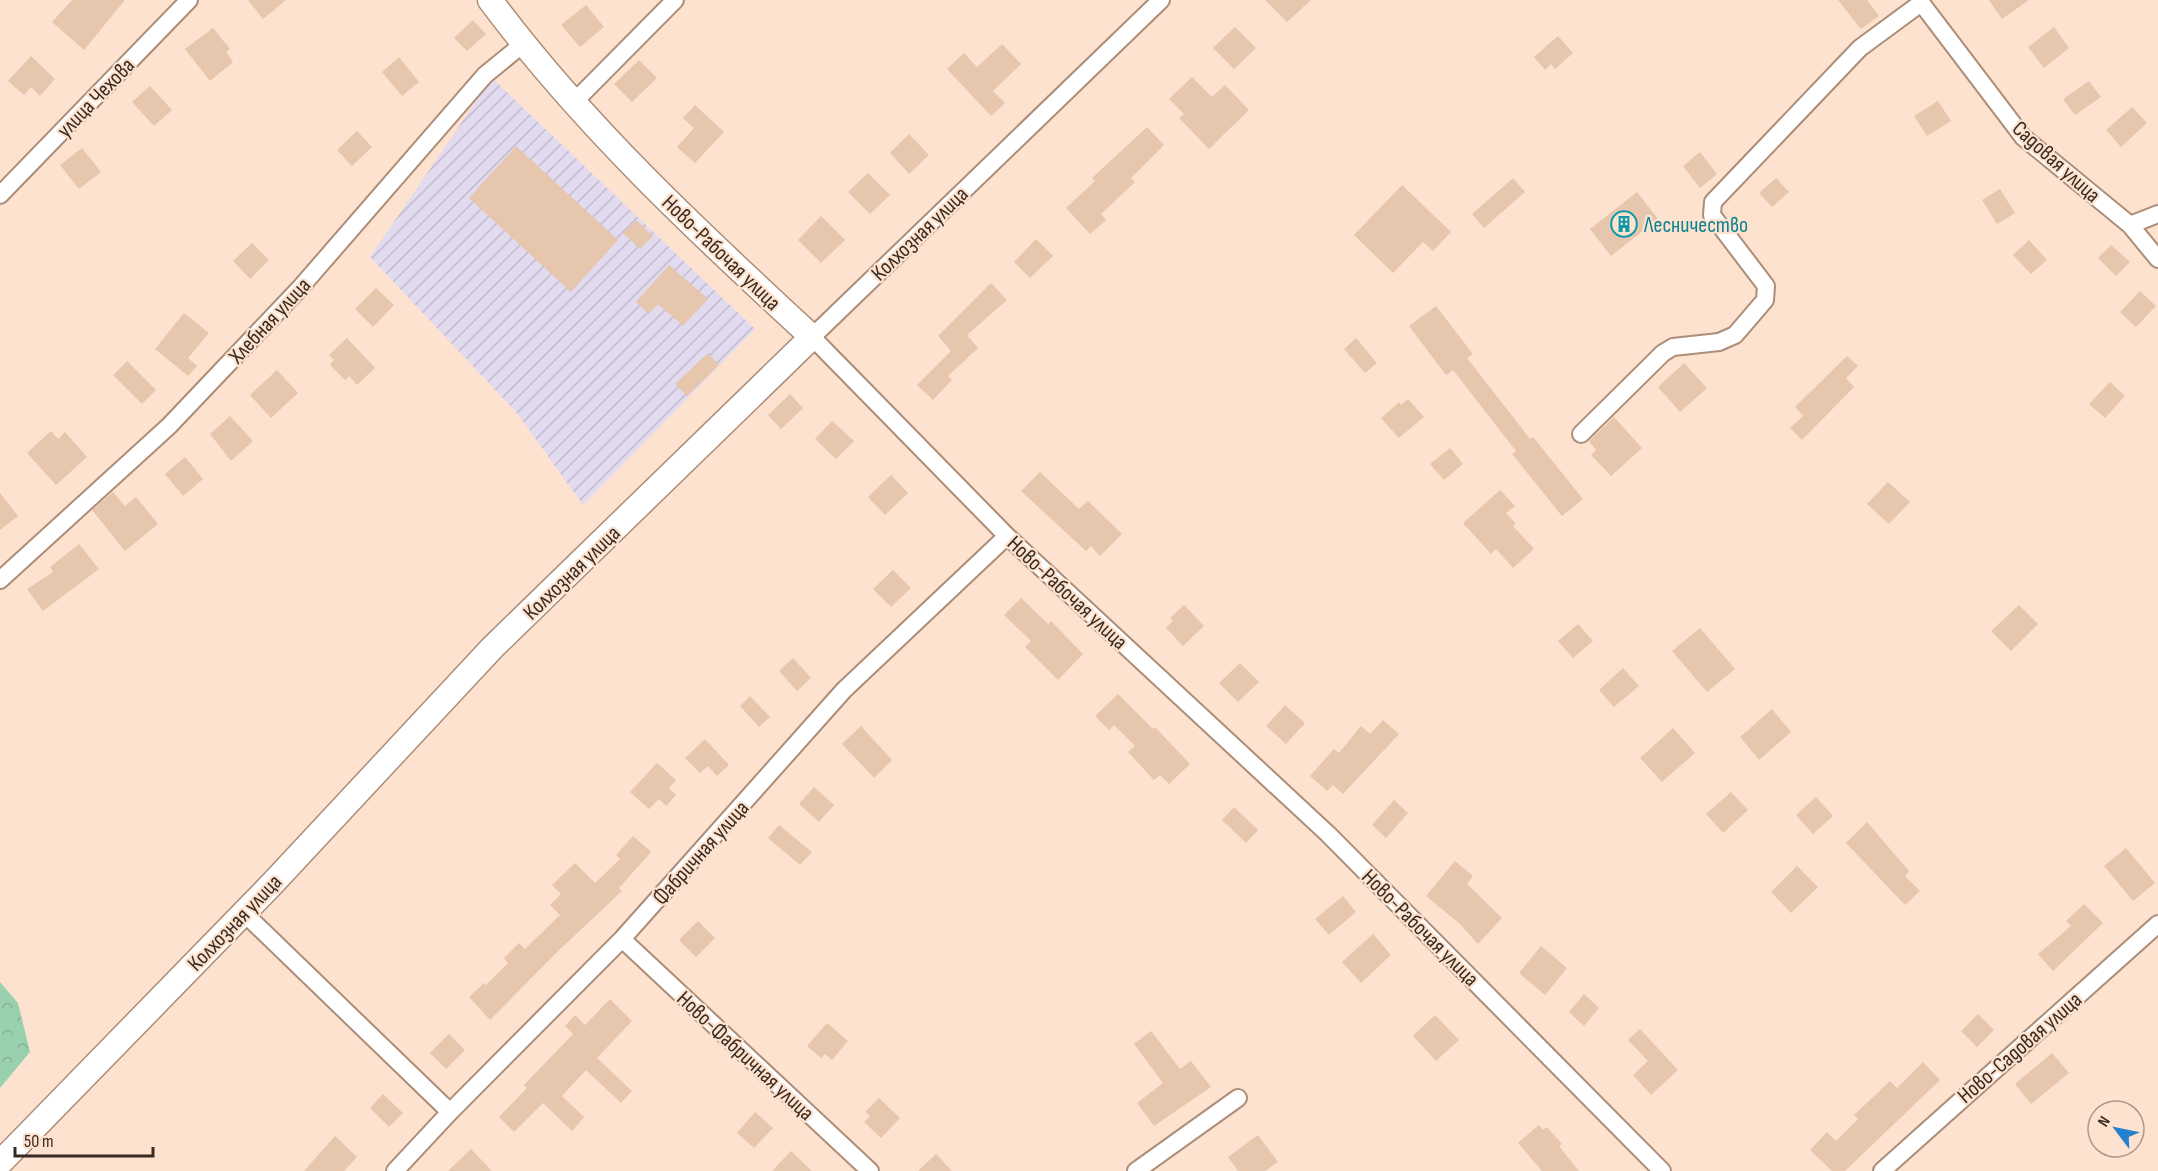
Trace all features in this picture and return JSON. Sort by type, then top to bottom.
[{"type":"street","name":"улица Чехова","points":[[0,195],[189,0]]},
{"type":"street","name":"Ново-Рабочая улица","points":[[490,0],[523,44],[681,216],[812,337],[1007,536],[1328,834],[1662,1171]]},
{"type":"street","points":[[575,101],[675,0]]},
{"type":"street","name":"Колхозная улица","points":[[0,1163],[244,913],[494,647],[1161,0]]},
{"type":"street","points":[[1581,434],[1662,352],[1673,347],[1719,342],[1735,335],[1765,300],[1767,286],[1712,215],[1713,202],[1860,48],[1920,1]]},
{"type":"street","name":"Садовая улица","points":[[1920,1],[2023,137],[2130,225],[2158,259]]},
{"type":"street","name":"Хлебная улица","points":[[0,580],[169,426],[300,288],[485,75],[523,44]]},
{"type":"street","points":[[2130,225],[2158,214]]},
{"type":"street","name":"Фабричная улица","points":[[395,1171],[450,1112],[622,939],[844,690],[1007,536]]},
{"type":"street","points":[[244,913],[450,1112]]},
{"type":"street","name":"Ново-Садовая улица","points":[[1882,1171],[2158,924]]},
{"type":"street","name":"Ново-Фабричная улица","points":[[622,939],[870,1171]]},
{"type":"street","points":[[1136,1171],[1238,1098]]},
{"type":"shaded area","points":[[492,78],[755,329],[583,505],[517,413],[370,257]]},
{"type":"green space","points":[[0,982],[18,1003],[30,1052],[0,1088]]},
{"type":"building","points":[[72,0],[125,0],[84,50],[52,22]]},
{"type":"building","points":[[248,0],[286,0],[263,19]]},
{"type":"building","points":[[1265,0],[1311,0],[1287,22]]},
{"type":"building","points":[[1838,0],[1867,0],[1879,16],[1861,29]]},
{"type":"building","points":[[1989,0],[2029,0],[2002,19]]},
{"type":"building","points":[[586,5],[604,27],[580,47],[561,25]]},
{"type":"building","points":[[473,20],[486,34],[467,51],[454,38]]},
{"type":"building","points":[[1235,27],[1256,48],[1234,69],[1213,48]]},
{"type":"building","points":[[2054,27],[2069,48],[2044,68],[2028,47]]},
{"type":"building","points":[[213,28],[230,49],[226,52],[233,62],[210,81],[185,49]]},
{"type":"building","points":[[1558,36],[1573,53],[1555,69],[1551,64],[1545,70],[1534,57]]},
{"type":"building","points":[[1002,44],[1021,64],[993,91],[1005,103],[991,116],[947,69],[964,53],[977,67]]},
{"type":"building","points":[[31,56],[55,79],[40,96],[31,87],[24,95],[8,81]]},
{"type":"building","points":[[399,57],[419,82],[402,96],[382,72]]},
{"type":"building","points":[[639,60],[657,78],[632,102],[614,84]]},
{"type":"building","points":[[1192,77],[1212,97],[1225,85],[1249,110],[1209,149],[1179,118],[1184,114],[1169,99]]},
{"type":"building","points":[[2089,81],[2101,97],[2075,115],[2063,99]]},
{"type":"building","points":[[150,86],[172,110],[154,126],[132,102]]},
{"type":"building","points":[[1938,101],[1951,121],[1927,136],[1914,116]]},
{"type":"building","points":[[695,105],[724,132],[695,163],[677,147],[694,128],[683,118]]},
{"type":"building","points":[[2132,107],[2147,123],[2121,147],[2106,130]]},
{"type":"building","points":[[1147,127],[1164,145],[1131,178],[1135,182],[1101,214],[1106,220],[1090,234],[1066,208],[1095,181],[1092,178]]},
{"type":"building","points":[[357,131],[372,147],[352,166],[337,150]]},
{"type":"building","points":[[909,134],[929,155],[909,174],[890,153]]},
{"type":"building","points":[[516,146],[618,240],[571,292],[469,198]]},
{"type":"building","points":[[82,148],[101,172],[79,189],[60,165]]},
{"type":"building","points":[[1700,152],[1717,174],[1700,188],[1683,166]]},
{"type":"building","points":[[868,173],[890,195],[870,214],[848,192]]},
{"type":"building","points":[[1513,178],[1525,192],[1484,228],[1472,214]]},
{"type":"building","points":[[1776,178],[1789,192],[1772,207],[1759,193]]},
{"type":"building","points":[[1402,185],[1451,232],[1433,251],[1423,242],[1393,273],[1354,235]]},
{"type":"building","points":[[2000,189],[2015,213],[1997,224],[1982,200]]},
{"type":"building","name":"Лесничество","points":[[1637,192],[1658,219],[1611,256],[1590,229]]},
{"type":"building","points":[[821,216],[845,240],[821,263],[798,240]]},
{"type":"building","points":[[636,220],[653,236],[640,249],[623,233]]},
{"type":"building","points":[[1036,239],[1053,256],[1030,278],[1014,262]]},
{"type":"building","points":[[2029,240],[2047,260],[2031,274],[2013,255]]},
{"type":"building","points":[[252,243],[269,260],[250,279],[233,261]]},
{"type":"building","points":[[2111,245],[2130,262],[2116,276],[2098,258]]},
{"type":"building","points":[[669,265],[708,299],[683,326],[658,304],[649,314],[636,302]]},
{"type":"building","points":[[991,283],[1007,300],[967,335],[978,348],[948,376],[952,380],[933,400],[917,385],[951,351],[938,336]]},
{"type":"building","points":[[376,288],[394,305],[373,327],[355,309]]},
{"type":"building","points":[[2140,291],[2156,306],[2136,327],[2120,312]]},
{"type":"building","points":[[1436,306],[1473,354],[1467,358],[1530,439],[1533,437],[1583,499],[1562,516],[1512,454],[1516,451],[1453,370],[1446,375],[1409,326]]},
{"type":"building","points":[[184,313],[209,333],[188,358],[197,366],[188,376],[155,349]]},
{"type":"building","points":[[347,338],[375,368],[357,385],[349,376],[345,380],[330,365],[334,360],[329,355]]},
{"type":"building","points":[[1356,338],[1377,363],[1365,373],[1344,349]]},
{"type":"building","points":[[708,353],[719,365],[687,396],[675,384]]},
{"type":"building","points":[[1847,356],[1858,366],[1846,378],[1854,387],[1802,440],[1790,428],[1803,416],[1795,407]]},
{"type":"building","points":[[127,361],[156,390],[142,404],[113,375]]},
{"type":"building","points":[[1684,363],[1707,388],[1680,412],[1658,387]]},
{"type":"building","points":[[277,370],[298,393],[271,418],[250,395]]},
{"type":"building","points":[[2110,382],[2125,396],[2105,418],[2089,404]]},
{"type":"building","points":[[790,394],[803,408],[781,429],[768,415]]},
{"type":"building","points":[[1408,399],[1424,417],[1399,438],[1381,418],[1399,402],[1401,405]]},
{"type":"building","points":[[230,416],[253,441],[231,461],[210,434]]},
{"type":"building","points":[[1614,417],[1642,448],[1611,476],[1591,455],[1596,450],[1589,441]]},
{"type":"building","points":[[832,421],[854,441],[836,459],[815,439]]},
{"type":"building","points":[[51,431],[58,439],[65,432],[87,457],[56,485],[27,453]]},
{"type":"building","points":[[1450,448],[1463,464],[1444,480],[1430,464]]},
{"type":"building","points":[[185,457],[203,479],[183,496],[165,474]]},
{"type":"building","points":[[1040,472],[1079,509],[1088,501],[1122,534],[1100,556],[1091,546],[1086,551],[1021,491]]},
{"type":"building","points":[[891,475],[908,493],[885,515],[868,497]]},
{"type":"building","points":[[1888,482],[1910,502],[1889,524],[1867,504]]},
{"type":"building","points":[[1500,490],[1515,506],[1506,513],[1516,524],[1513,526],[1534,549],[1513,568],[1496,549],[1491,554],[1463,523]]},
{"type":"building","points":[[113,492],[125,506],[136,497],[158,524],[125,551],[92,510]]},
{"type":"building","points":[[0,493],[18,516],[0,530]]},
{"type":"building","points":[[79,544],[99,569],[43,611],[27,589],[53,572],[50,567]]},
{"type":"building","points":[[893,570],[911,588],[891,607],[873,589]]},
{"type":"building","points":[[1021,598],[1048,624],[1051,621],[1083,654],[1058,680],[1025,647],[1031,641],[1004,615]]},
{"type":"building","points":[[1184,605],[1204,626],[1183,646],[1166,628],[1173,621],[1170,618]]},
{"type":"building","points":[[2019,605],[2038,624],[2011,651],[1991,631]]},
{"type":"building","points":[[1578,624],[1593,641],[1573,658],[1558,641]]},
{"type":"building","points":[[1700,628],[1735,669],[1707,692],[1672,651]]},
{"type":"building","points":[[793,658],[811,678],[797,691],[779,671]]},
{"type":"building","points":[[1240,663],[1259,682],[1238,702],[1219,683]]},
{"type":"building","points":[[1623,668],[1639,686],[1614,707],[1599,690]]},
{"type":"building","points":[[1118,694],[1153,729],[1155,727],[1190,764],[1169,784],[1160,775],[1154,780],[1128,752],[1135,746],[1114,725],[1109,730],[1095,716]]},
{"type":"building","points":[[750,696],[770,717],[759,727],[740,706]]},
{"type":"building","points":[[1285,705],[1305,723],[1286,744],[1266,726]]},
{"type":"building","points":[[1772,709],[1791,732],[1759,760],[1740,737]]},
{"type":"building","points":[[1383,720],[1399,734],[1343,794],[1333,785],[1327,791],[1310,776],[1334,749],[1339,753],[1361,726],[1370,734]]},
{"type":"building","points":[[861,726],[892,760],[874,778],[842,744]]},
{"type":"building","points":[[1673,728],[1695,753],[1662,782],[1640,758]]},
{"type":"building","points":[[705,739],[729,765],[717,776],[708,766],[700,773],[685,758]]},
{"type":"building","points":[[657,763],[676,780],[669,788],[676,795],[666,806],[659,799],[649,809],[630,792]]},
{"type":"building","points":[[814,787],[834,805],[819,822],[799,804]]},
{"type":"building","points":[[1731,792],[1748,810],[1723,833],[1706,814]]},
{"type":"building","points":[[1816,797],[1833,816],[1813,834],[1796,815]]},
{"type":"building","points":[[1394,800],[1408,813],[1386,838],[1372,825]]},
{"type":"building","points":[[1234,807],[1258,830],[1246,843],[1222,820]]},
{"type":"building","points":[[1867,822],[1909,871],[1905,876],[1920,891],[1905,905],[1846,843]]},
{"type":"building","points":[[779,825],[812,852],[800,865],[768,838]]},
{"type":"building","points":[[633,836],[651,852],[619,888],[622,891],[490,1020],[469,997],[484,983],[486,985],[508,963],[504,958],[519,943],[525,949],[560,915],[550,905],[561,894],[552,885],[575,863],[595,883],[620,859],[616,855]]},
{"type":"building","points":[[2126,848],[2155,883],[2133,901],[2104,866]]},
{"type":"building","points":[[1455,861],[1473,876],[1467,884],[1502,918],[1478,944],[1460,924],[1426,896]]},
{"type":"building","points":[[1797,866],[1818,887],[1791,913],[1771,892]]},
{"type":"building","points":[[1343,896],[1356,912],[1329,935],[1315,919]]},
{"type":"building","points":[[2084,904],[2103,923],[2053,971],[2038,954],[2071,926],[2066,921]]},
{"type":"building","points":[[698,921],[715,938],[696,957],[679,940]]},
{"type":"building","points":[[1373,934],[1391,955],[1361,983],[1342,962]]},
{"type":"building","points":[[1541,946],[1567,968],[1545,995],[1519,973]]},
{"type":"building","points":[[1584,994],[1599,1008],[1584,1026],[1569,1012]]},
{"type":"building","points":[[610,999],[632,1021],[597,1058],[632,1091],[621,1103],[586,1070],[562,1096],[584,1117],[572,1131],[543,1103],[514,1132],[499,1117],[527,1088],[524,1085],[573,1034],[565,1026],[575,1015],[585,1025]]},
{"type":"building","points":[[1978,1014],[1994,1030],[1977,1047],[1961,1031]]},
{"type":"building","points":[[1435,1015],[1459,1040],[1436,1061],[1413,1036]]},
{"type":"building","points":[[827,1023],[848,1041],[832,1060],[825,1054],[821,1058],[807,1046]]},
{"type":"building","points":[[1640,1029],[1678,1070],[1651,1095],[1633,1075],[1648,1061],[1628,1040]]},
{"type":"building","points":[[1151,1031],[1180,1069],[1191,1061],[1211,1087],[1154,1126],[1137,1103],[1163,1083],[1134,1044]]},
{"type":"building","points":[[449,1034],[465,1050],[446,1069],[430,1053]]},
{"type":"building","points":[[2052,1053],[2069,1073],[2031,1104],[2015,1084]]},
{"type":"building","points":[[1923,1062],[1940,1080],[1845,1171],[1832,1171],[1810,1150],[1827,1132],[1836,1141],[1858,1119],[1854,1115],[1890,1081],[1897,1088]]},
{"type":"building","points":[[383,1094],[403,1113],[389,1127],[370,1108]]},
{"type":"building","points":[[879,1098],[900,1118],[881,1138],[864,1122],[870,1116],[865,1112]]},
{"type":"building","points":[[755,1112],[773,1128],[754,1148],[737,1133]]},
{"type":"building","points":[[1539,1125],[1543,1130],[1547,1127],[1562,1144],[1559,1146],[1579,1171],[1542,1171],[1518,1143]]},
{"type":"building","points":[[1258,1135],[1278,1162],[1265,1171],[1238,1171],[1228,1157]]},
{"type":"building","points":[[335,1136],[357,1157],[344,1171],[304,1171]]},
{"type":"building","points":[[471,1149],[492,1171],[448,1171]]},
{"type":"building","points":[[791,1151],[812,1171],[772,1171]]},
{"type":"building","points":[[936,1154],[952,1171],[918,1171]]},
{"type":"place","name":"Лесничество","points":[[1624,224]]}]
